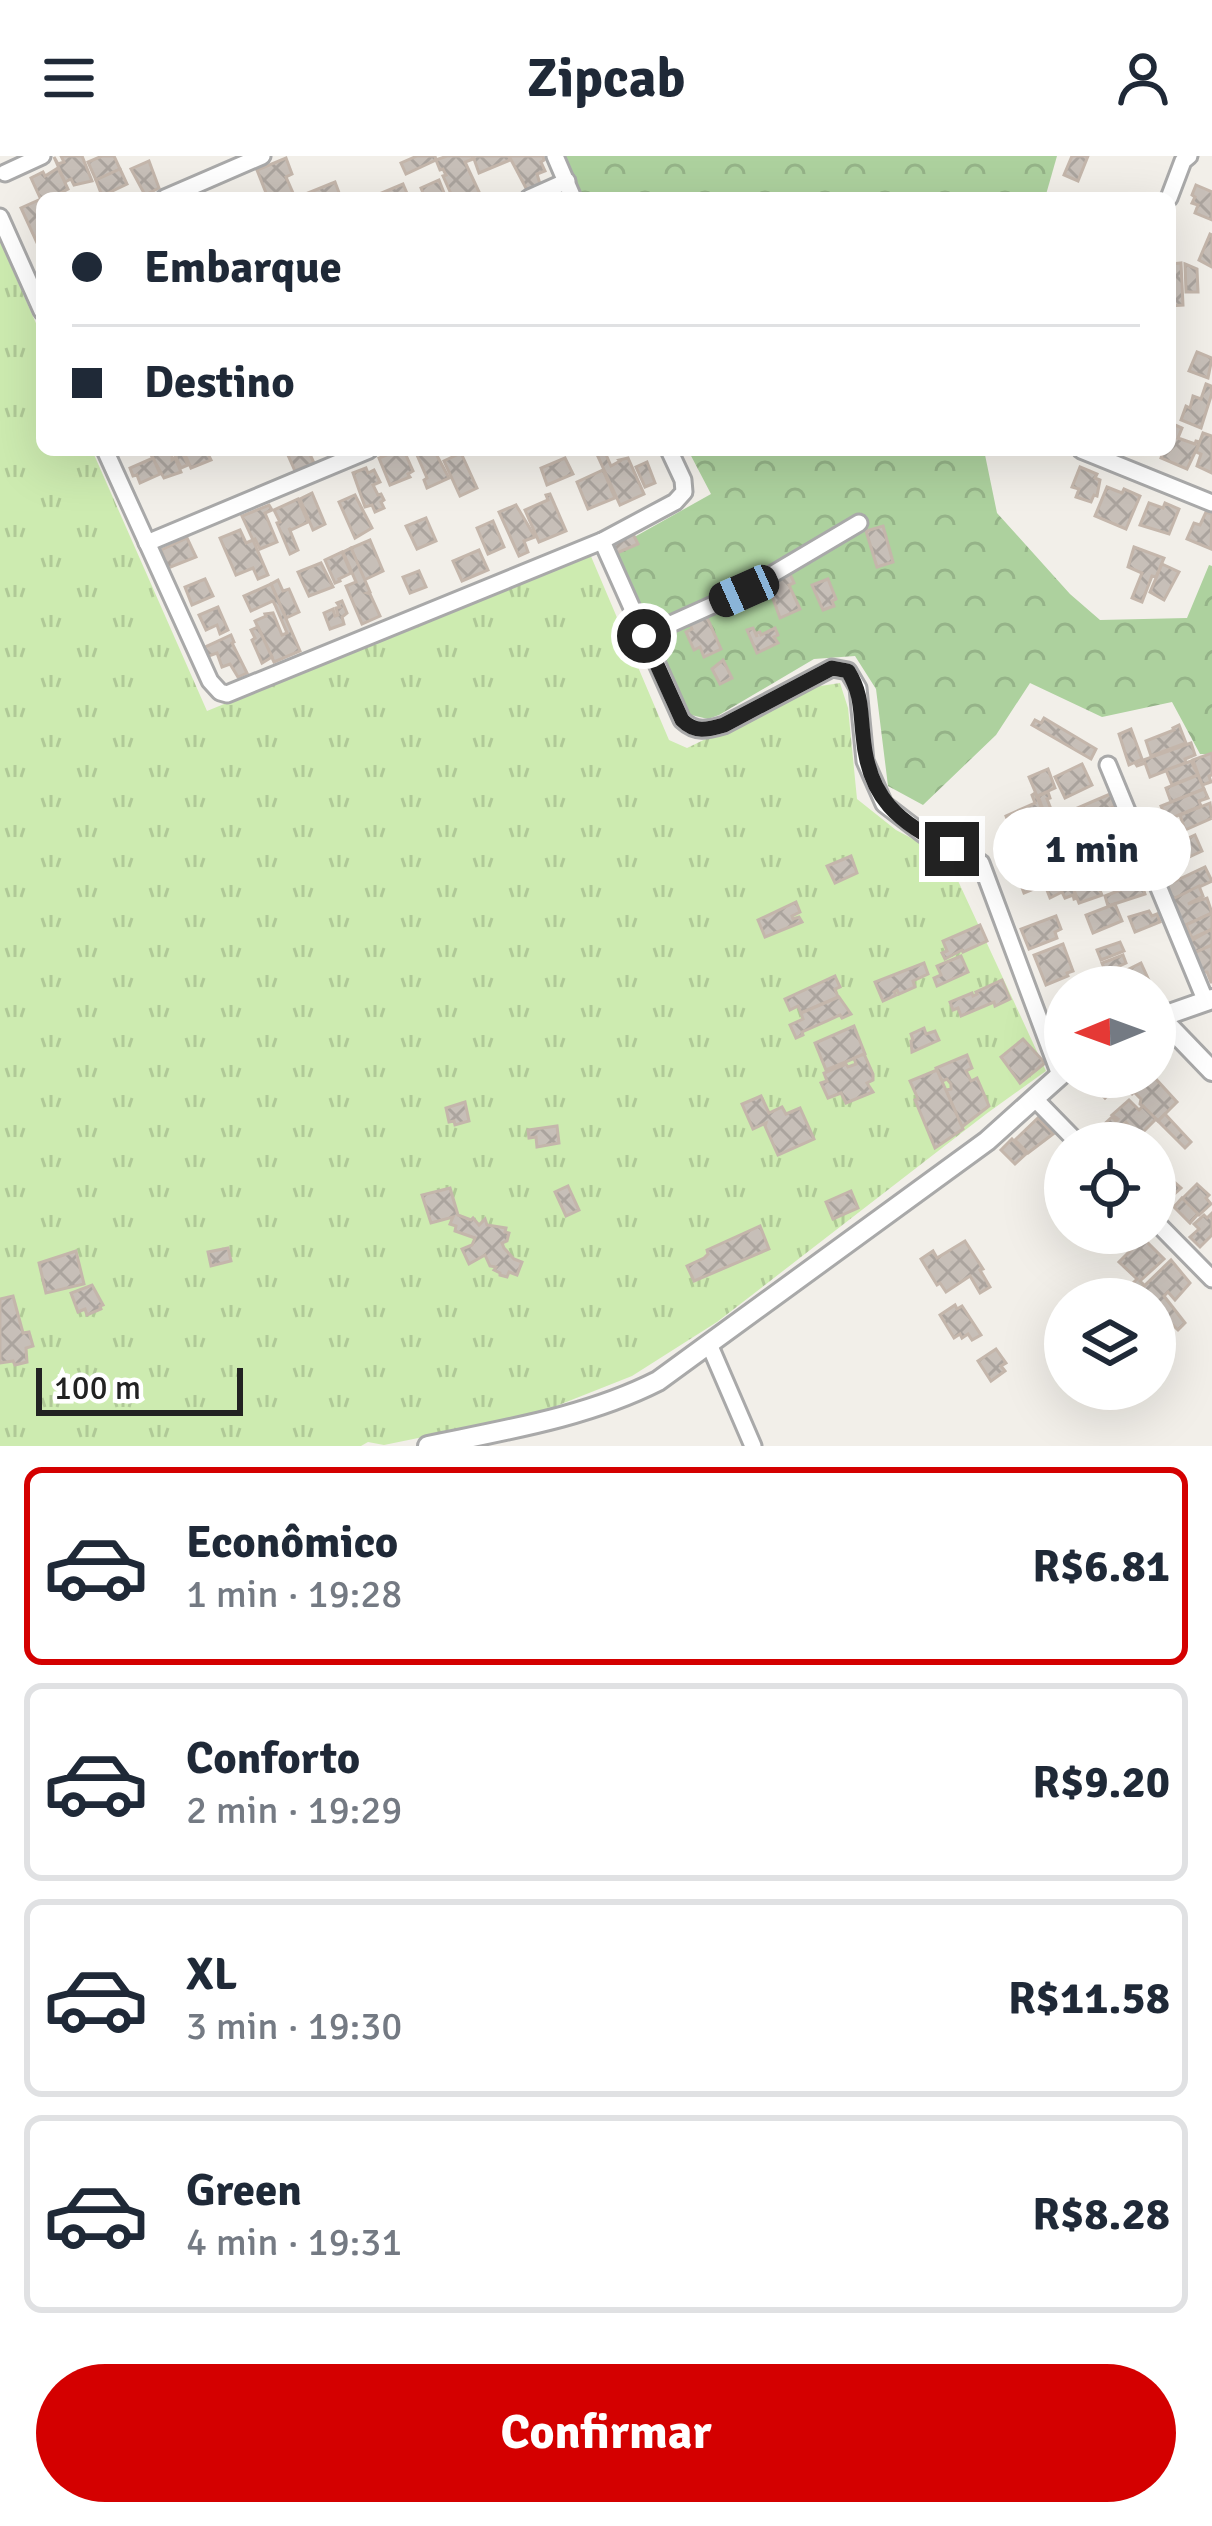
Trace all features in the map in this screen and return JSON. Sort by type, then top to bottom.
[{"type":"street","points":[[5,173],[42,156]]},
{"type":"street","points":[[179,192],[262,156]]},
{"type":"street","points":[[555,156],[570,190]]},
{"type":"street","points":[[1171,192],[1189,156]]},
{"type":"street","points":[[0,217],[36,297]]},
{"type":"street","points":[[108,456],[214,688],[227,694],[602,541],[675,502],[684,492],[672,456]]},
{"type":"street","points":[[147,543],[355,456]]},
{"type":"street","points":[[1096,456],[1212,502]]},
{"type":"street","points":[[644,636],[744,591],[859,523]]},
{"type":"street","points":[[602,541],[682,720],[690,728],[724,725],[832,668],[848,671],[859,688],[865,761],[884,804],[923,834],[981,863],[1044,1026]]},
{"type":"street","points":[[1108,764],[1209,1001],[1176,1012]]},
{"type":"street","points":[[1176,1036],[1212,1071]]},
{"type":"street","points":[[428,1446],[530,1425],[658,1382],[987,1141],[1044,1090]]},
{"type":"street","points":[[1031,1102],[1054,1122]]},
{"type":"street","points":[[1176,1242],[1212,1279]]},
{"type":"street","points":[[709,1344],[754,1446]]},
{"type":"green space","points":[[564,156],[1057,156],[1047,192],[579,192]]},
{"type":"green space","points":[[0,241],[36,323],[36,456],[95,456],[207,711],[590,554],[669,740],[687,748],[814,687],[840,683],[848,708],[857,799],[896,830],[947,857],[1044,1067],[1044,1072],[717,1322],[632,1376],[536,1414],[361,1446],[0,1446]]},
{"type":"green space","points":[[691,456],[985,456],[997,513],[1100,620],[1187,618],[1212,566],[1212,754],[1200,754],[1172,702],[1102,717],[1030,683],[996,735],[923,805],[888,786],[876,689],[855,656],[814,659],[708,719],[683,713],[613,549],[711,494]]},
{"type":"building","points":[[61,156],[82,156],[92,181],[65,182],[54,157],[58,164],[64,162]]},
{"type":"building","points":[[114,156],[120,169],[96,180],[88,162]]},
{"type":"building","points":[[417,156],[435,156],[436,160],[406,174],[401,163]]},
{"type":"building","points":[[472,156],[465,162],[479,192],[450,192],[436,160]]},
{"type":"building","points":[[473,156],[509,156],[510,160],[479,173]]},
{"type":"building","points":[[509,156],[543,156],[545,171],[537,174],[540,184],[527,190]]},
{"type":"building","points":[[1072,156],[1088,156],[1078,181],[1064,175]]},
{"type":"building","points":[[286,158],[292,174],[286,177],[293,192],[266,192],[257,170]]},
{"type":"building","points":[[149,161],[159,188],[143,192],[131,169]]},
{"type":"building","points":[[58,168],[68,189],[37,192],[31,178],[43,172],[45,176]]},
{"type":"building","points":[[120,169],[127,184],[100,192],[96,180]]},
{"type":"building","points":[[439,180],[444,192],[423,192],[421,188]]},
{"type":"building","points":[[335,182],[339,192],[310,192]]},
{"type":"building","points":[[403,184],[406,192],[384,192]]},
{"type":"building","points":[[1196,185],[1212,192],[1212,220],[1195,213],[1198,205],[1192,203],[1192,195]]},
{"type":"building","points":[[36,201],[36,241],[21,208]]},
{"type":"building","points":[[1212,235],[1212,267],[1199,260]]},
{"type":"building","points":[[1176,263],[1181,263],[1183,305],[1176,306]]},
{"type":"building","points":[[1185,264],[1197,269],[1198,292],[1186,292]]},
{"type":"building","points":[[1197,352],[1212,358],[1208,378],[1189,371]]},
{"type":"building","points":[[1206,384],[1212,393],[1201,428],[1181,420],[1193,396],[1201,399]]},
{"type":"building","points":[[1176,425],[1182,428],[1178,438],[1200,442],[1187,469],[1161,458],[1176,456]]},
{"type":"building","points":[[1203,433],[1212,436],[1212,473],[1197,466]]},
{"type":"building","points":[[152,456],[175,458],[181,472],[164,478]]},
{"type":"building","points":[[186,456],[209,456],[211,460],[191,468]]},
{"type":"building","points":[[288,456],[311,456],[314,463],[295,471]]},
{"type":"building","points":[[406,456],[413,471],[390,485],[379,458]]},
{"type":"building","points":[[417,456],[437,456],[449,478],[427,488]]},
{"type":"building","points":[[462,456],[477,488],[460,496],[444,461]]},
{"type":"building","points":[[598,456],[607,456],[611,466],[628,458],[644,494],[620,505]]},
{"type":"building","points":[[153,458],[160,474],[140,483],[130,468]]},
{"type":"building","points":[[565,458],[573,474],[547,485],[541,468]]},
{"type":"building","points":[[647,462],[655,483],[645,487],[636,467]]},
{"type":"building","points":[[1080,467],[1100,480],[1091,502],[1076,497],[1079,489],[1072,487]]},
{"type":"building","points":[[366,468],[368,473],[374,470],[380,482],[373,485],[384,500],[384,508],[375,512],[372,505],[365,507],[353,473]]},
{"type":"building","points":[[603,470],[615,498],[588,509],[577,482]]},
{"type":"building","points":[[1107,487],[1140,496],[1126,529],[1095,516]]},
{"type":"building","points":[[312,493],[325,524],[313,530],[300,499]]},
{"type":"building","points":[[550,494],[566,531],[539,542],[525,510],[548,500]]},
{"type":"building","points":[[355,495],[372,528],[355,538],[339,502]]},
{"type":"building","points":[[298,499],[308,522],[289,528],[298,550],[290,554],[274,510]]},
{"type":"building","points":[[1149,503],[1179,509],[1169,534],[1140,525]]},
{"type":"building","points":[[269,505],[272,510],[265,513],[277,542],[260,549],[242,516]]},
{"type":"building","points":[[516,505],[535,537],[524,541],[528,552],[519,556],[499,512]]},
{"type":"building","points":[[1206,512],[1212,514],[1211,549],[1187,539]]},
{"type":"building","points":[[426,518],[436,541],[417,549],[406,526]]},
{"type":"building","points":[[493,521],[504,547],[488,554],[477,528]]},
{"type":"building","points":[[639,526],[641,530],[633,534],[638,544],[617,553],[611,540]]},
{"type":"building","points":[[883,526],[893,562],[877,567],[866,531]]},
{"type":"building","points":[[240,530],[246,543],[253,540],[268,575],[258,579],[253,568],[236,575],[220,538]]},
{"type":"building","points":[[187,538],[196,557],[168,568],[161,550]]},
{"type":"building","points":[[370,540],[383,571],[364,580],[351,548]]},
{"type":"building","points":[[1134,547],[1164,558],[1142,602],[1132,598],[1142,573],[1128,567]]},
{"type":"building","points":[[351,548],[380,616],[362,624],[346,586],[356,582],[343,552]]},
{"type":"building","points":[[479,550],[488,570],[462,581],[453,561]]},
{"type":"building","points":[[342,552],[351,573],[335,583],[325,560]]},
{"type":"building","points":[[321,563],[333,587],[309,596],[298,572]]},
{"type":"building","points":[[1162,564],[1179,572],[1164,600],[1150,592]]},
{"type":"building","points":[[419,571],[426,587],[410,593],[403,577]]},
{"type":"building","points":[[790,574],[794,583],[789,585],[800,609],[780,618],[768,585]]},
{"type":"building","points":[[205,579],[213,596],[192,605],[185,587]]},
{"type":"building","points":[[828,579],[836,599],[834,606],[823,610],[812,585]]},
{"type":"building","points":[[278,580],[283,591],[289,589],[299,612],[286,618],[271,584]]},
{"type":"building","points":[[271,584],[300,651],[274,662],[255,621],[273,613],[282,635],[287,633],[275,605],[273,601],[251,611],[244,596]]},
{"type":"building","points":[[342,601],[347,613],[342,617],[344,624],[330,629],[324,613],[333,609],[338,615],[337,603]]},
{"type":"building","points":[[218,607],[228,630],[220,634],[217,625],[206,630],[199,615]]},
{"type":"building","points":[[706,615],[721,649],[704,657],[700,647],[694,650],[686,632],[692,629],[689,622]]},
{"type":"building","points":[[258,627],[272,657],[262,663],[252,640],[251,630]]},
{"type":"building","points":[[753,628],[757,637],[756,633],[775,628],[778,643],[757,653],[747,630]]},
{"type":"building","points":[[231,635],[247,673],[238,677],[230,664],[222,667],[217,653],[206,657],[201,649]]},
{"type":"building","points":[[723,660],[732,678],[720,684],[712,669]]},
{"type":"building","points":[[1044,718],[1096,749],[1091,759],[1032,725]]},
{"type":"building","points":[[1179,725],[1186,743],[1151,756],[1146,741]]},
{"type":"building","points":[[1131,729],[1142,759],[1129,765],[1119,734]]},
{"type":"building","points":[[1191,743],[1195,755],[1185,759],[1186,763],[1150,777],[1145,763],[1135,763]]},
{"type":"building","points":[[1212,753],[1211,782],[1202,785],[1193,760]]},
{"type":"building","points":[[1191,761],[1198,775],[1172,785],[1166,770]]},
{"type":"building","points":[[1082,764],[1092,785],[1065,798],[1055,777]]},
{"type":"building","points":[[1048,769],[1055,788],[1037,796],[1029,777]]},
{"type":"building","points":[[1198,775],[1204,789],[1171,802],[1166,788]]},
{"type":"building","points":[[1204,789],[1208,798],[1199,801],[1201,806],[1167,820],[1161,806]]},
{"type":"building","points":[[1048,792],[1053,814],[1060,815],[1056,817],[1060,828],[1051,831],[1038,796]]},
{"type":"building","points":[[1035,793],[1045,816],[1011,829],[1006,816],[1035,803]]},
{"type":"building","points":[[1110,794],[1115,806],[1079,817],[1075,809]]},
{"type":"building","points":[[1210,803],[1212,818],[1185,830],[1180,815]]},
{"type":"building","points":[[1041,818],[1047,821],[1057,846],[1038,850],[1027,824]]},
{"type":"building","points":[[1083,819],[1086,826],[1103,819],[1106,827],[1057,846],[1051,831]]},
{"type":"building","points":[[1162,822],[1171,835],[1151,843],[1146,828]]},
{"type":"building","points":[[1195,835],[1202,851],[1161,870],[1154,854],[1162,850],[1159,845]]},
{"type":"building","points":[[1057,846],[1068,875],[1024,893],[1016,872],[1049,861],[1052,865],[1046,850]]},
{"type":"building","points":[[1081,848],[1085,859],[1111,849],[1114,857],[1068,875],[1061,856]]},
{"type":"building","points":[[1120,855],[1124,865],[1072,885],[1068,875]]},
{"type":"building","points":[[851,856],[857,873],[835,883],[827,866]]},
{"type":"building","points":[[1132,862],[1136,871],[1103,885],[1101,879],[1107,880],[1103,873]]},
{"type":"building","points":[[1205,867],[1212,881],[1173,899],[1167,885]]},
{"type":"building","points":[[1068,875],[1077,898],[1065,898],[1062,892],[1050,898],[1045,885]]},
{"type":"building","points":[[1094,876],[1102,895],[1079,903],[1072,885]]},
{"type":"building","points":[[1141,882],[1145,894],[1108,906],[1105,896]]},
{"type":"building","points":[[1199,886],[1203,896],[1188,904],[1207,898],[1212,913],[1183,926],[1171,900]]},
{"type":"building","points":[[796,902],[800,912],[792,916],[802,922],[765,937],[758,920]]},
{"type":"building","points":[[1115,904],[1122,921],[1093,933],[1086,915]]},
{"type":"building","points":[[1149,911],[1160,922],[1135,932],[1129,917]]},
{"type":"building","points":[[1212,913],[1212,929],[1192,938],[1186,925]]},
{"type":"building","points":[[1056,916],[1061,929],[1055,932],[1057,938],[1029,949],[1021,929]]},
{"type":"building","points":[[980,925],[987,941],[945,959],[943,941]]},
{"type":"building","points":[[1212,929],[1212,945],[1194,953],[1189,942]]},
{"type":"building","points":[[1120,942],[1124,951],[1101,960],[1097,950]]},
{"type":"building","points":[[1063,944],[1071,966],[1044,966],[1044,980],[1034,955]]},
{"type":"building","points":[[1212,945],[1212,982],[1211,982],[1194,953]]},
{"type":"building","points":[[1123,955],[1126,963],[1103,966]]},
{"type":"building","points":[[961,956],[968,972],[937,986],[934,978],[941,975],[937,966]]},
{"type":"building","points":[[924,963],[928,974],[913,981],[915,987],[899,994],[897,990],[883,1001],[875,982]]},
{"type":"building","points":[[835,976],[838,997],[801,1013],[798,1006],[790,1010],[785,999]]},
{"type":"building","points":[[1002,980],[1010,999],[961,1016],[958,1008],[953,1010],[950,1002]]},
{"type":"building","points":[[839,997],[851,1014],[796,1038],[790,1025],[803,1019],[801,1013]]},
{"type":"building","points":[[854,1026],[865,1054],[826,1070],[815,1043]]},
{"type":"building","points":[[924,1028],[926,1034],[935,1031],[939,1040],[912,1052],[911,1034]]},
{"type":"building","points":[[1023,1039],[1044,1064],[1020,1083],[1001,1057]]},
{"type":"building","points":[[864,1054],[873,1074],[867,1083],[873,1092],[846,1103],[841,1093],[828,1098],[821,1083],[827,1081],[824,1073],[856,1064],[854,1058]]},
{"type":"building","points":[[967,1055],[972,1068],[966,1071],[971,1081],[977,1078],[989,1106],[962,1127],[946,1090],[951,1084],[942,1081],[936,1068]]},
{"type":"building","points":[[937,1070],[963,1129],[935,1148],[910,1081]]},
{"type":"building","points":[[761,1096],[769,1113],[782,1107],[786,1114],[800,1108],[814,1139],[778,1155],[766,1123],[753,1129],[742,1104]]},
{"type":"building","points":[[1173,1098],[1177,1102],[1158,1121],[1140,1104],[1141,1099]]},
{"type":"building","points":[[1129,1100],[1156,1119],[1107,1122],[1118,1119],[1112,1115]]},
{"type":"building","points":[[465,1102],[469,1121],[449,1122],[446,1108]]},
{"type":"building","points":[[1038,1118],[1044,1124],[1044,1141],[1028,1153],[1015,1140]]},
{"type":"building","points":[[557,1126],[559,1143],[537,1147],[536,1137],[529,1138],[528,1130]]},
{"type":"building","points":[[1176,1126],[1191,1142],[1185,1148],[1176,1139]]},
{"type":"building","points":[[1012,1139],[1026,1154],[1015,1164],[1001,1150]]},
{"type":"building","points":[[1197,1184],[1211,1204],[1199,1215],[1182,1199]]},
{"type":"building","points":[[568,1186],[579,1210],[566,1216],[555,1192]]},
{"type":"building","points":[[450,1188],[458,1215],[473,1218],[479,1225],[485,1219],[487,1225],[506,1228],[504,1248],[522,1262],[517,1275],[500,1275],[485,1255],[469,1264],[462,1249],[475,1238],[455,1231],[456,1226],[450,1224],[453,1217],[431,1223],[422,1195]]},
{"type":"building","points":[[851,1191],[858,1208],[833,1219],[826,1202]]},
{"type":"building","points":[[1182,1198],[1198,1214],[1190,1223],[1176,1205]]},
{"type":"building","points":[[1212,1213],[1212,1235],[1200,1247],[1190,1237],[1199,1229],[1194,1224]]},
{"type":"building","points":[[760,1226],[769,1249],[694,1281],[687,1266],[704,1258],[707,1250]]},
{"type":"building","points":[[965,1241],[990,1287],[980,1293],[970,1276],[946,1292],[921,1259],[933,1251],[937,1258]]},
{"type":"building","points":[[228,1248],[231,1261],[211,1266],[208,1252]]},
{"type":"building","points":[[76,1251],[84,1284],[46,1293],[39,1263]]},
{"type":"building","points":[[1127,1254],[1159,1254],[1164,1259],[1143,1278],[1136,1278],[1119,1262]]},
{"type":"building","points":[[1171,1260],[1190,1283],[1176,1299],[1176,1278],[1152,1278]]},
{"type":"building","points":[[92,1285],[101,1309],[87,1315],[85,1309],[78,1312],[71,1293]]},
{"type":"building","points":[[13,1296],[23,1333],[29,1332],[33,1346],[26,1348],[27,1362],[15,1365],[13,1361],[0,1363],[0,1299]]},
{"type":"building","points":[[955,1305],[957,1309],[962,1306],[981,1335],[972,1340],[968,1334],[954,1338],[940,1315]]},
{"type":"building","points":[[996,1349],[1006,1363],[1001,1366],[1005,1371],[991,1381],[978,1361]]},
{"type":"route","points":[[644,636],[690,728],[724,725],[832,668],[848,671],[859,688],[865,761],[884,804],[952,849]]}]
